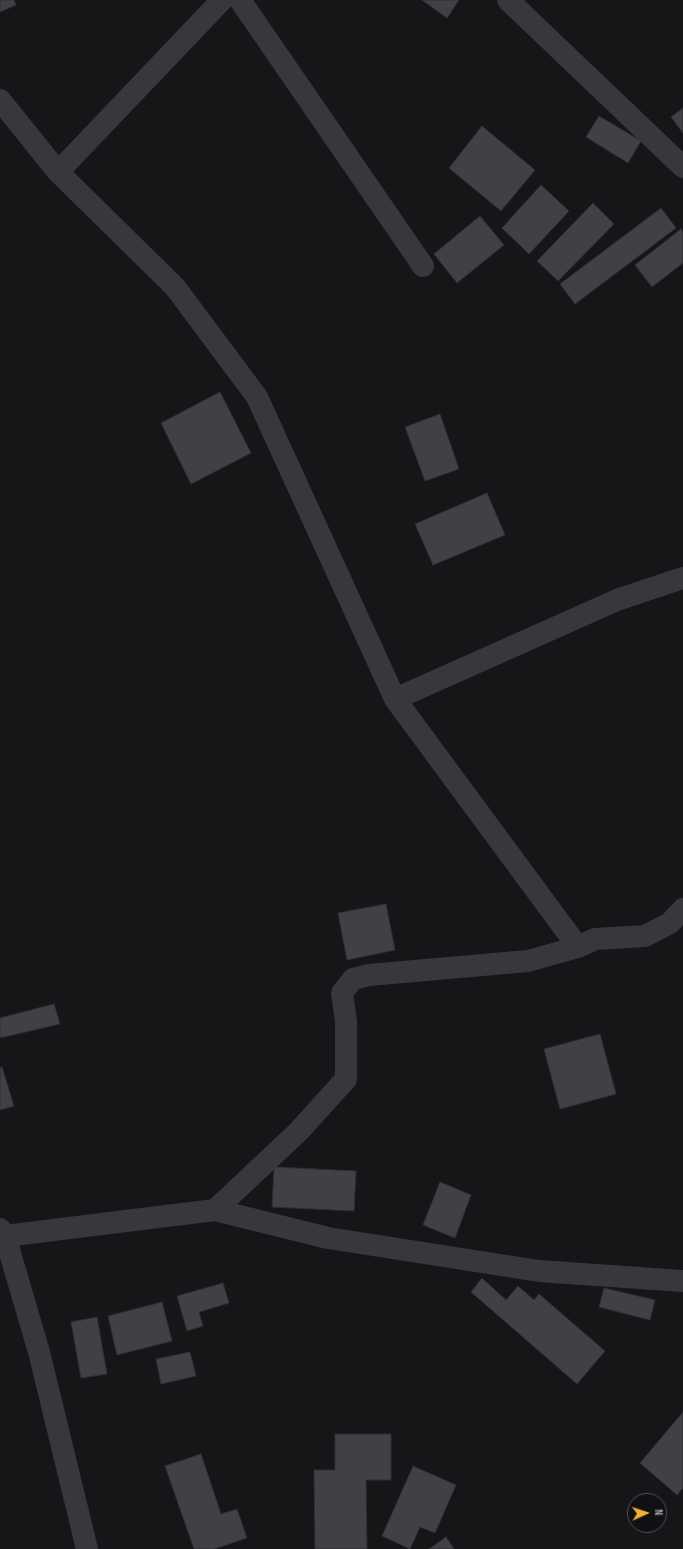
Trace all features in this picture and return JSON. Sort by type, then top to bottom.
[{"type":"street","points":[[58,172],[222,0]]},
{"type":"street","points":[[240,0],[423,266]]},
{"type":"street","points":[[508,0],[683,167]]},
{"type":"street","points":[[0,100],[58,172],[174,287],[257,397],[395,699],[578,947]]},
{"type":"street","points":[[395,699],[617,600],[683,578]]},
{"type":"street","points":[[215,1210],[299,1131],[346,1079],[346,1021],[342,993],[353,979],[369,975],[528,961],[578,947],[595,939],[645,936],[670,923],[683,908]]},
{"type":"street","points":[[87,1549],[39,1352],[3,1233],[215,1210],[328,1238],[539,1271],[683,1281]]},
{"type":"building","points":[[0,0],[14,0],[16,5],[0,12]]},
{"type":"building","points":[[422,0],[459,0],[447,18]]},
{"type":"building","points":[[683,108],[683,133],[671,117]]},
{"type":"building","points":[[599,116],[641,141],[628,163],[586,137]]},
{"type":"building","points":[[482,126],[535,170],[501,211],[449,168]]},
{"type":"building","points":[[541,185],[569,211],[529,254],[502,228]]},
{"type":"building","points":[[593,203],[614,224],[558,281],[537,261]]},
{"type":"building","points":[[661,208],[676,228],[575,304],[560,284]]},
{"type":"building","points":[[480,216],[504,245],[457,283],[434,254]]},
{"type":"building","points":[[681,229],[683,232],[683,263],[652,287],[635,265]]},
{"type":"building","points":[[220,392],[251,453],[191,484],[161,423]]},
{"type":"building","points":[[440,414],[459,469],[425,481],[405,427]]},
{"type":"building","points":[[487,493],[505,535],[433,565],[415,524]]},
{"type":"building","points":[[386,904],[395,950],[347,960],[338,913]]},
{"type":"building","points":[[54,1004],[60,1024],[0,1038],[0,1018]]},
{"type":"building","points":[[600,1034],[616,1094],[560,1109],[544,1049]]},
{"type":"building","points":[[2,1067],[14,1106],[0,1110],[0,1068]]},
{"type":"building","points":[[274,1167],[356,1171],[354,1211],[272,1207]]},
{"type":"building","points":[[440,1182],[471,1195],[455,1238],[423,1225]]},
{"type":"building","points":[[482,1278],[506,1300],[518,1286],[534,1300],[539,1294],[605,1351],[577,1384],[471,1292]]},
{"type":"building","points":[[223,1283],[229,1303],[199,1312],[203,1326],[187,1331],[177,1296]]},
{"type":"building","points":[[604,1288],[655,1300],[650,1320],[599,1307]]},
{"type":"building","points":[[162,1302],[172,1341],[117,1355],[108,1316]]},
{"type":"building","points":[[97,1317],[107,1374],[81,1378],[71,1322]]},
{"type":"building","points":[[190,1352],[196,1376],[161,1384],[156,1359]]},
{"type":"building","points":[[683,1412],[683,1488],[677,1495],[640,1463]]},
{"type":"building","points":[[335,1434],[391,1434],[391,1480],[366,1480],[367,1549],[315,1549],[314,1470],[335,1470]]},
{"type":"building","points":[[201,1454],[221,1514],[237,1509],[247,1538],[214,1549],[194,1549],[165,1466]]},
{"type":"building","points":[[413,1466],[456,1485],[435,1533],[420,1527],[410,1549],[382,1536]]},
{"type":"building","points":[[446,1537],[454,1549],[429,1549]]}]
